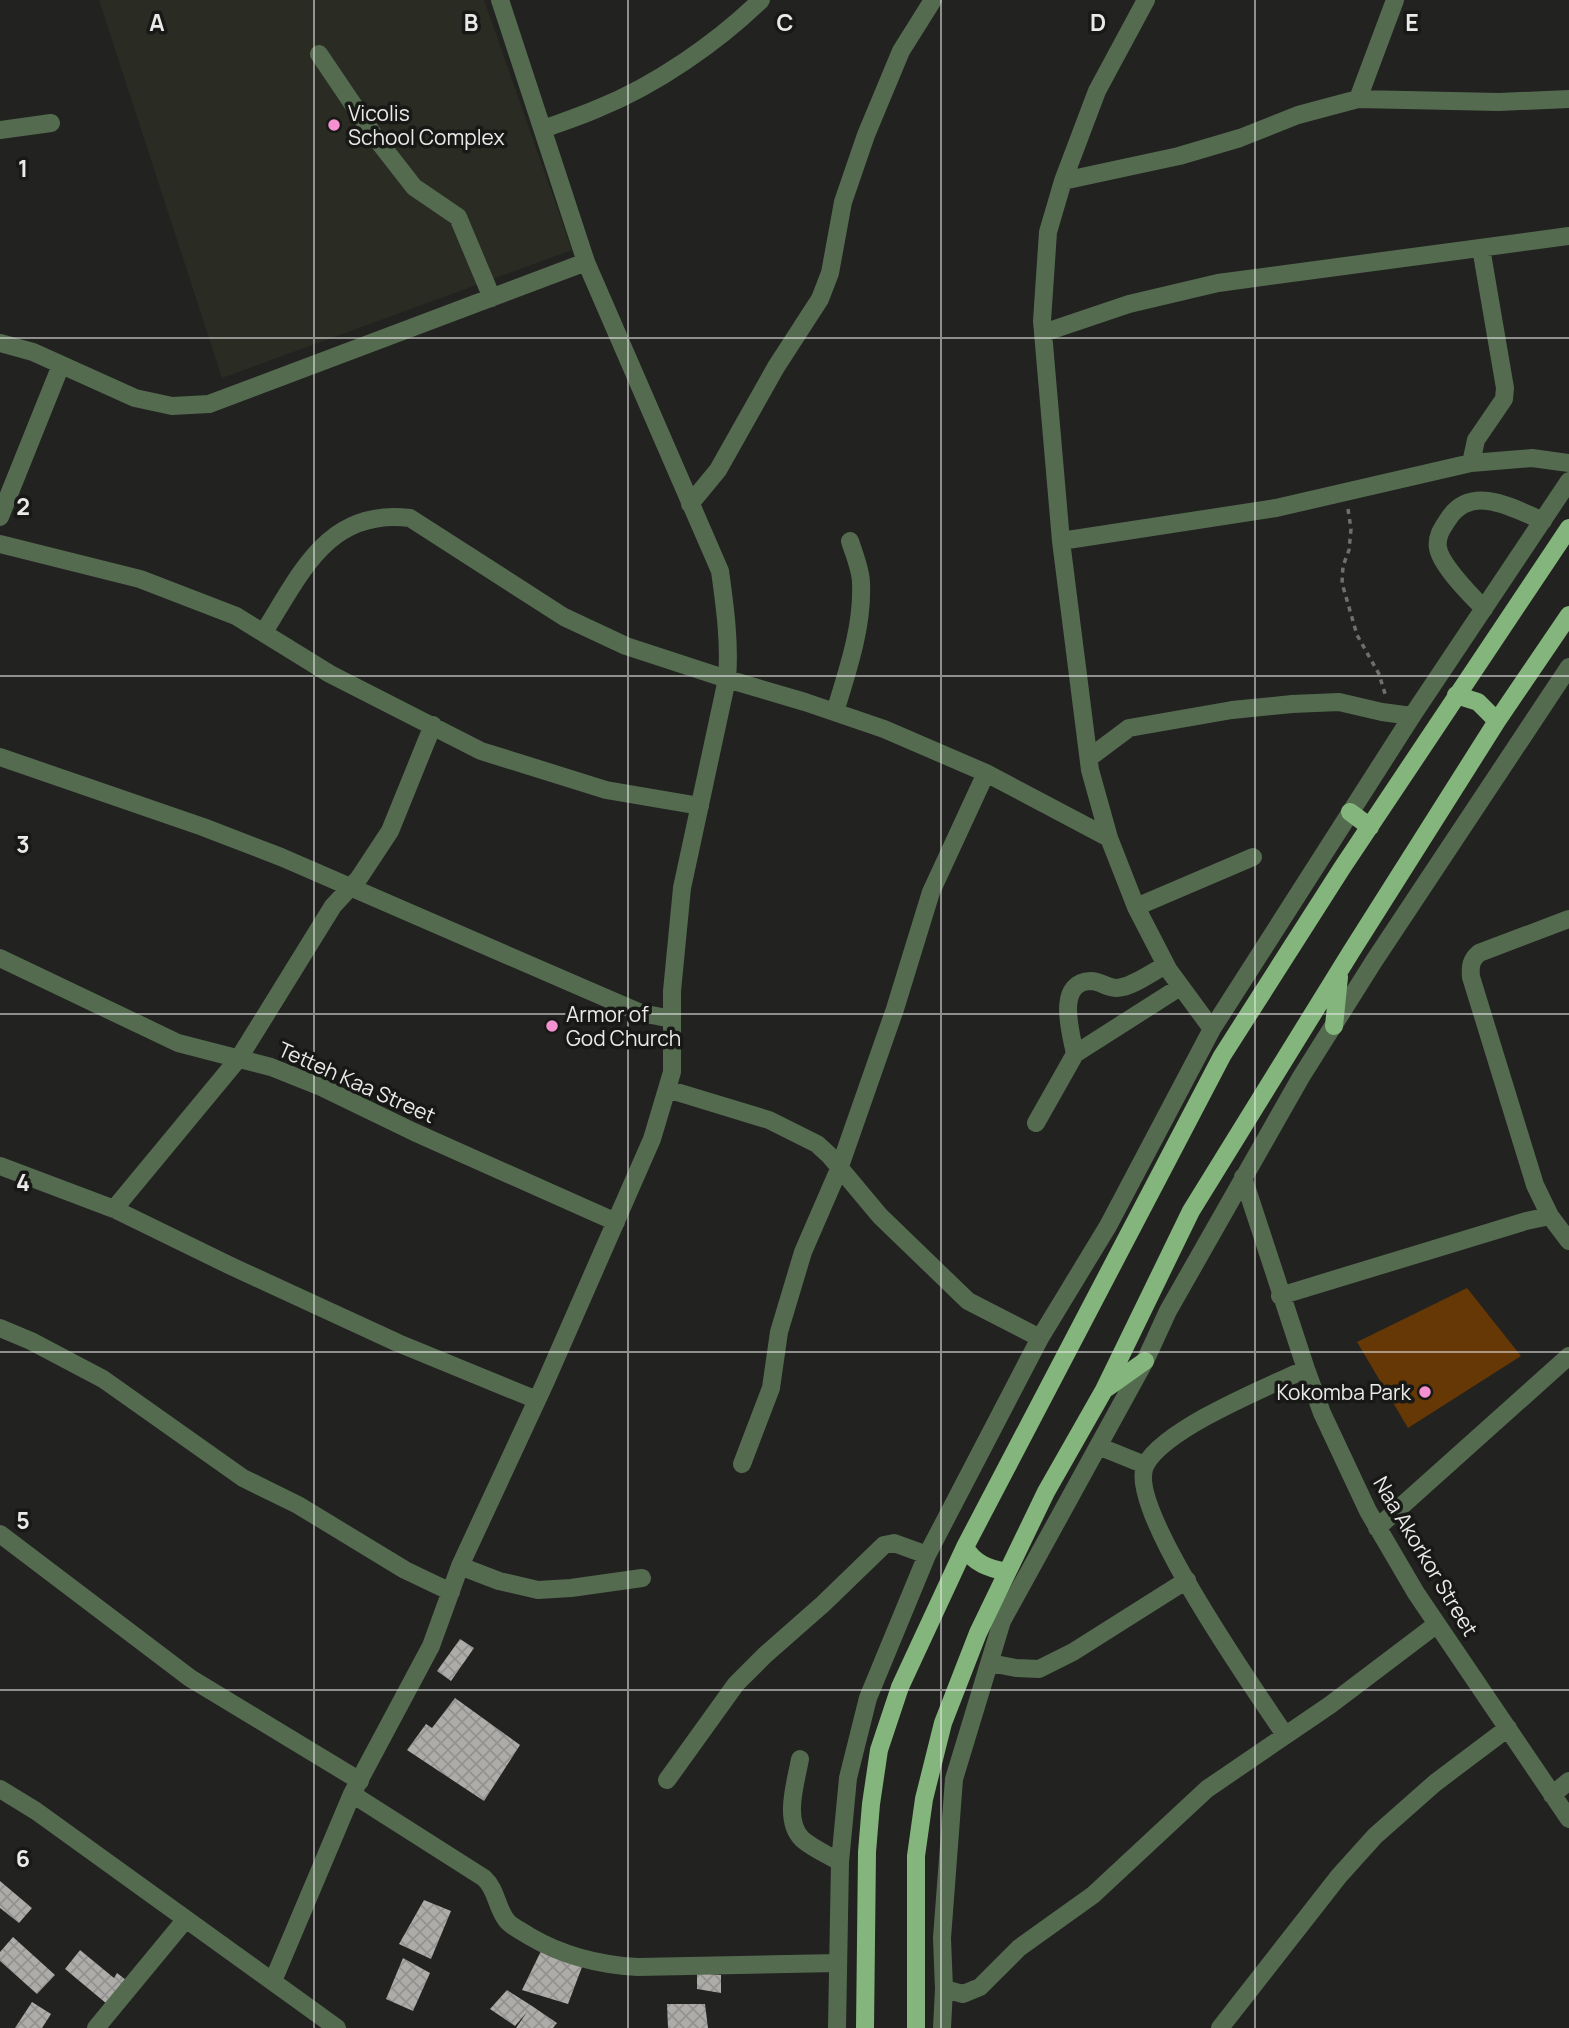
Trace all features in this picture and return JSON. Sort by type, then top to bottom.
[{"type":"main road","points":[[865,2028],[867,1852],[879,1750],[900,1687],[965,1547],[1007,1472],[1082,1321],[1222,1056],[1456,695],[1569,528]]},
{"type":"main road","points":[[916,2028],[916,1856],[924,1799],[943,1723],[961,1672],[1006,1572],[1046,1492],[1104,1390],[1191,1211],[1497,721],[1569,615]]},
{"type":"main road","points":[[1456,695],[1478,702],[1497,721]]},
{"type":"main road","points":[[1350,813],[1370,827]]},
{"type":"main road","points":[[1334,1026],[1339,973]]},
{"type":"main road","points":[[1104,1390],[1145,1361]]},
{"type":"main road","points":[[965,1547],[970,1556],[980,1563],[1006,1572]]},
{"type":"street","points":[[273,1981],[356,1787],[431,1646],[460,1566],[537,1400],[652,1139],[672,1072],[672,991],[682,888],[727,679],[729,660],[720,571],[586,262],[500,0]]},
{"type":"street","points":[[543,129],[601,108],[661,76],[742,19],[761,0]]},
{"type":"street","points":[[690,505],[718,470],[776,367],[820,299],[830,273],[843,202],[866,135],[901,51],[933,0]]},
{"type":"street","points":[[1146,0],[1097,91],[1063,181],[1048,232],[1042,321],[1061,541],[1089,758],[1109,838],[1136,907],[1166,965],[1212,1029]]},
{"type":"street","points":[[1358,99],[1395,0]]},
{"type":"street","points":[[319,54],[375,137],[414,187],[458,217],[492,298]]},
{"type":"street","points":[[1063,181],[1179,156],[1240,138],[1298,114],[1358,99],[1499,102],[1569,99]]},
{"type":"street","points":[[0,130],[51,123]]},
{"type":"street","points":[[1043,333],[1129,304],[1218,283],[1569,236]]},
{"type":"street","points":[[1471,463],[1476,440],[1504,399],[1505,387],[1481,248]]},
{"type":"street","points":[[0,343],[33,352],[135,398],[172,406],[209,404],[586,262]]},
{"type":"street","points":[[0,517],[61,365]]},
{"type":"street","points":[[1061,541],[1220,518],[1346,493],[1471,463],[1532,458],[1569,463]]},
{"type":"street","points":[[837,2028],[840,1861],[848,1778],[868,1698],[927,1555],[1040,1338],[1108,1226],[1212,1029],[1412,716],[1569,481]]},
{"type":"street","points":[[1483,609],[1451,570],[1438,548],[1440,533],[1457,506],[1472,500],[1508,506],[1543,521]]},
{"type":"street","points":[[264,632],[310,558],[335,535],[388,515],[410,518],[564,617],[626,646],[884,729],[986,773],[1109,838]]},
{"type":"street","points":[[835,712],[851,661],[860,605],[862,581],[850,541]]},
{"type":"street","points":[[0,544],[140,579],[236,616],[330,674],[481,751],[606,790],[699,806]]},
{"type":"street","points":[[942,2028],[942,1938],[954,1779],[1002,1621],[1243,1177],[1374,961],[1569,667]]},
{"type":"street","points":[[1089,758],[1129,728],[1232,710],[1339,702],[1412,716]]},
{"type":"street","points":[[114,1209],[239,1058],[333,906],[359,878],[390,831],[433,725]]},
{"type":"street","points":[[0,757],[203,827],[281,857],[641,1013],[672,1019]]},
{"type":"street","points":[[742,1464],[771,1388],[779,1332],[788,1297],[803,1252],[839,1169],[895,1009],[930,892],[986,773]]},
{"type":"street","points":[[1136,907],[1253,857]]},
{"type":"street","points":[[1569,919],[1479,953],[1472,959],[1470,968],[1531,1174],[1550,1216],[1569,1241]]},
{"type":"street","name":"Tetteh Kaa Street","points":[[0,958],[178,1043],[271,1067],[321,1087],[414,1132],[616,1222]]},
{"type":"street","points":[[1075,1054],[1068,1011],[1073,990],[1082,982],[1095,981],[1115,988],[1125,986],[1166,965]]},
{"type":"street","points":[[1036,1123],[1075,1054],[1180,986]]},
{"type":"street","points":[[667,1089],[769,1120],[817,1144],[880,1216],[968,1301],[1040,1338]]},
{"type":"street","points":[[0,1166],[114,1209],[398,1343],[537,1400]]},
{"type":"street","name":"Naa Akorkor Street","points":[[1243,1177],[1280,1296],[1322,1413],[1377,1528],[1416,1593],[1569,1819]]},
{"type":"street","points":[[1280,1296],[1550,1216]]},
{"type":"street","points":[[0,1328],[31,1340],[103,1379],[243,1478],[298,1505],[405,1570],[451,1592]]},
{"type":"street","points":[[1377,1528],[1569,1356]]},
{"type":"street","points":[[1285,1735],[1213,1626],[1187,1580],[1155,1521],[1142,1477],[1145,1465],[1161,1447],[1210,1413],[1306,1369]]},
{"type":"street","points":[[1098,1446],[1145,1465]]},
{"type":"street","points":[[0,1534],[190,1678],[356,1787],[484,1878],[494,1888],[504,1918],[545,1945],[608,1965],[638,1967],[837,1963]]},
{"type":"street","points":[[667,1780],[736,1685],[884,1545],[894,1543],[927,1555]]},
{"type":"street","points":[[460,1566],[499,1581],[538,1590],[642,1578]]},
{"type":"street","points":[[990,1663],[1039,1669],[1082,1646],[1187,1580]]},
{"type":"street","points":[[944,1989],[963,1994],[980,1986],[1019,1948],[1093,1895],[1207,1789],[1331,1705],[1437,1624]]},
{"type":"street","points":[[1220,2028],[1339,1876],[1375,1836],[1435,1783],[1508,1728]]},
{"type":"street","points":[[800,1759],[792,1820],[801,1838],[840,1861]]},
{"type":"street","points":[[1552,1795],[1569,1781]]},
{"type":"street","points":[[0,1788],[36,1811],[337,2028]]},
{"type":"street","points":[[96,2028],[186,1919]]},
{"type":"path","points":[[1346,493],[1350,529],[1342,583],[1357,635],[1387,693],[1382,712]]},
{"type":"shaded area","name":"Vicolis School Complex","points":[[99,0],[484,0],[572,250],[222,378]]},
{"type":"shaded area","name":"Kokomba Park","points":[[1467,1288],[1521,1356],[1408,1428],[1357,1342]]},
{"type":"building","points":[[460,1639],[474,1648],[451,1681],[437,1671]]},
{"type":"building","points":[[455,1698],[520,1745],[484,1801],[407,1750],[426,1724],[432,1728]]},
{"type":"building","points":[[0,1881],[32,1908],[19,1923],[0,1908]]},
{"type":"building","points":[[424,1900],[451,1911],[431,1959],[399,1944]]},
{"type":"building","points":[[13,1937],[55,1975],[37,1994],[0,1961],[0,1952]]},
{"type":"building","points":[[542,1949],[582,1967],[568,2004],[522,1990]]},
{"type":"building","points":[[80,1950],[114,1978],[117,1973],[126,1980],[107,2004],[65,1969]]},
{"type":"building","points":[[403,1958],[430,1973],[413,2011],[386,1999]]},
{"type":"building","points":[[697,1973],[721,1975],[721,1993],[697,1989]]},
{"type":"building","points":[[507,1990],[557,2023],[553,2028],[516,2028],[527,2012],[515,2026],[490,2009]]},
{"type":"building","points":[[32,2002],[51,2014],[42,2028],[15,2028]]},
{"type":"building","points":[[667,2004],[705,2004],[708,2028],[668,2028]]},
{"type":"place","name":"Vicolis School Complex","points":[[334,125]]},
{"type":"place","name":"Armor of God Church","points":[[552,1026]]},
{"type":"place","name":"Kokomba Park","points":[[1425,1392]]}]
